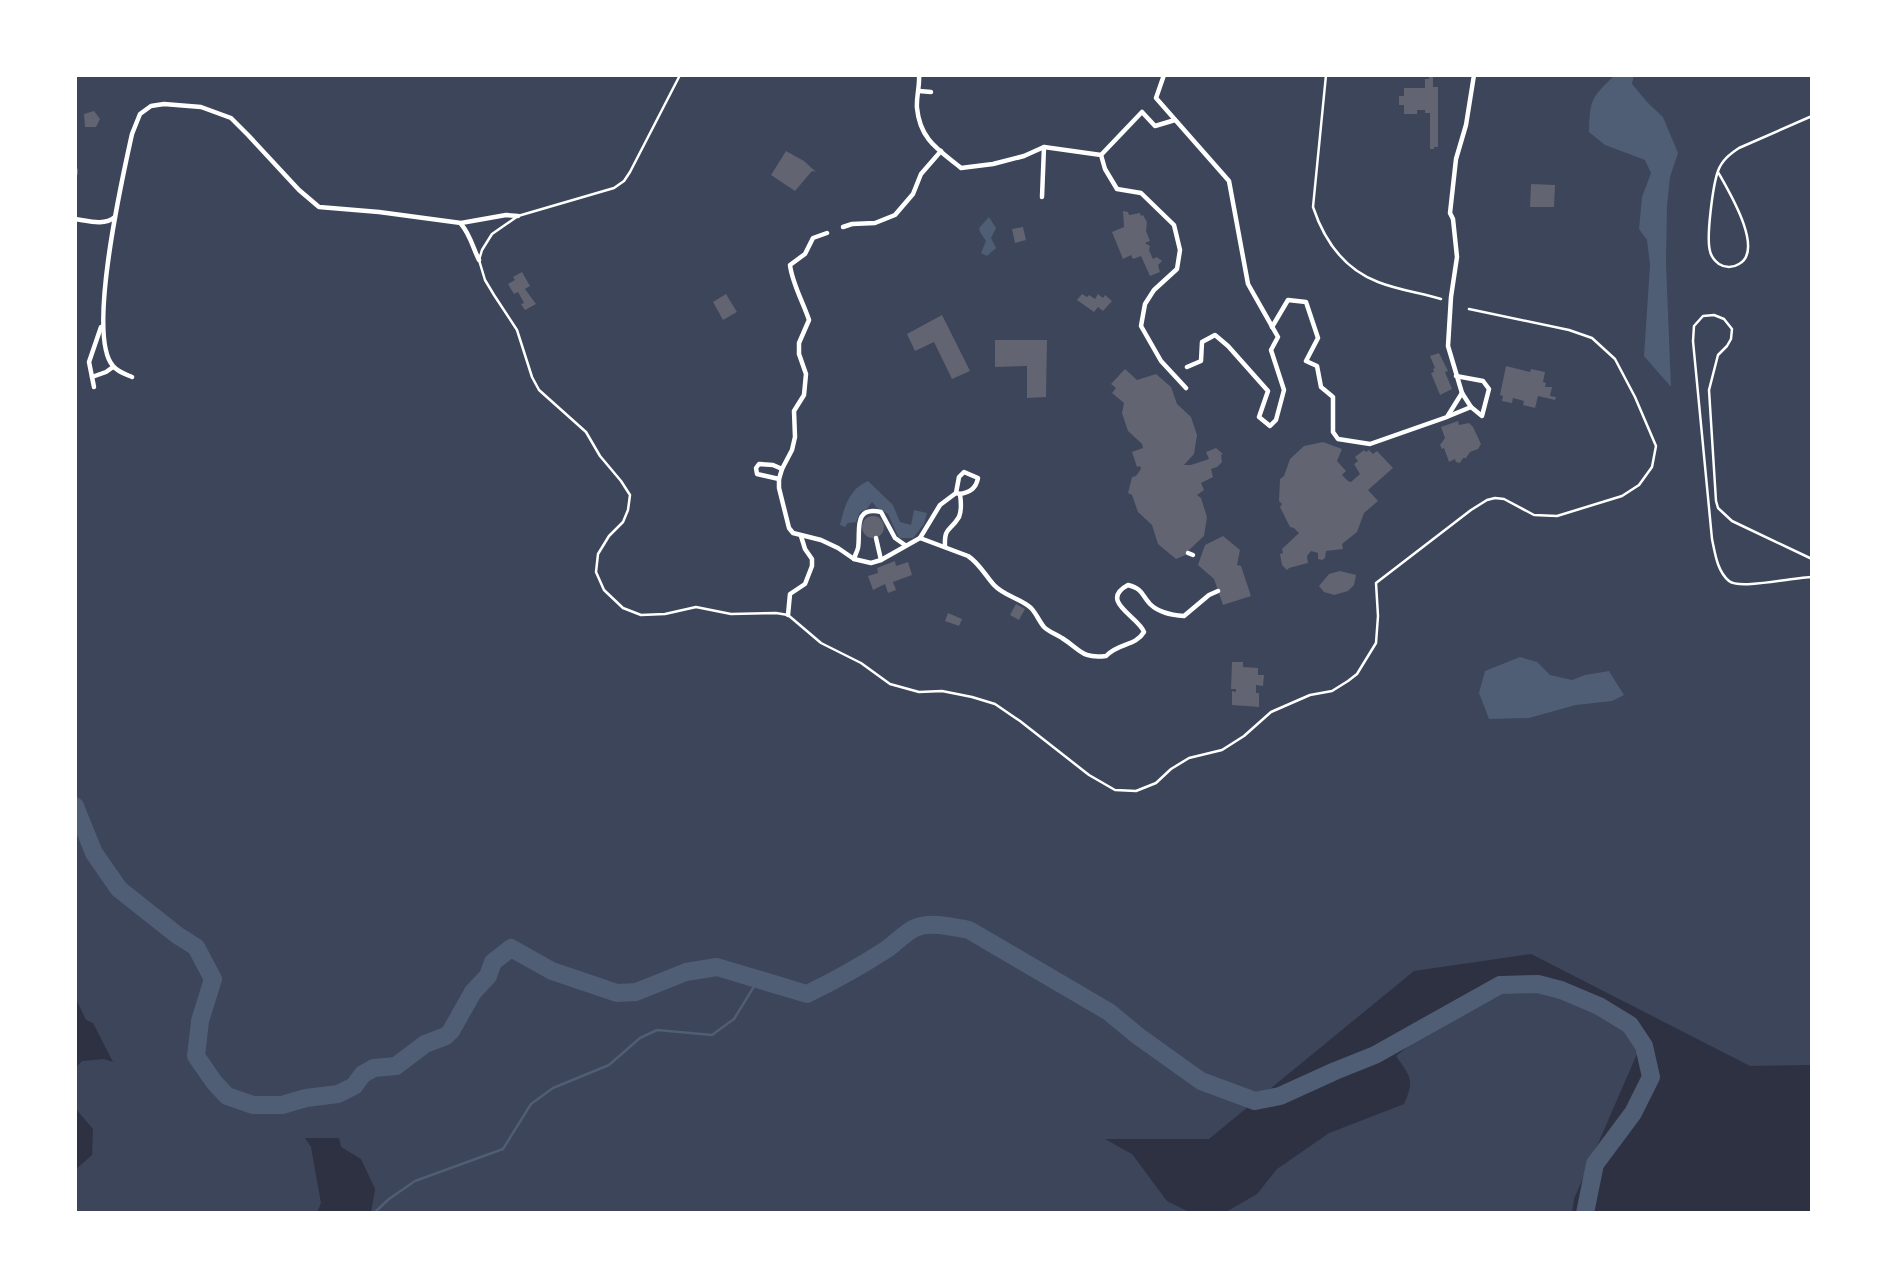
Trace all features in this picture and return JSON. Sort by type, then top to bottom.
[{"type":"street","points":[[919,75],[917,109],[926,137],[961,168],[993,164],[1024,156],[1044,147],[1101,155]]},
{"type":"street","points":[[1164,75],[1156,98],[1229,181],[1248,284],[1278,337],[1271,350],[1284,390],[1276,419],[1270,426],[1259,417],[1268,391],[1215,335],[1202,342],[1201,360],[1187,367]]},
{"type":"street","points":[[1456,376],[1483,381],[1489,389],[1482,416],[1471,407],[1462,393],[1456,376],[1448,346],[1457,257],[1450,213],[1456,159],[1466,125],[1474,75]]},
{"type":"street","points":[[919,92],[931,92]]},
{"type":"street","points":[[94,387],[89,362],[102,323],[107,270],[132,134],[140,114],[151,106],[164,104],[201,107],[231,118],[299,190],[319,207],[461,223],[506,215],[518,216]]},
{"type":"street","points":[[1101,155],[1143,112],[1156,126],[1175,120]]},
{"type":"street","points":[[1042,197],[1044,147]]},
{"type":"street","points":[[843,227],[875,223],[895,215],[913,194],[921,174],[941,151]]},
{"type":"street","points":[[1101,155],[1105,169],[1117,189],[1141,193],[1174,225],[1180,250],[1177,269],[1154,290],[1145,304],[1141,326],[1161,361],[1186,388]]},
{"type":"street","points":[[75,219],[102,223],[109,222],[116,216]]},
{"type":"street","points":[[461,223],[468,231],[480,260]]},
{"type":"street","points":[[827,233],[813,238],[805,254],[790,265],[791,277],[796,283],[809,320],[799,343],[799,354],[806,374],[804,395],[794,411],[795,438],[779,479],[789,528],[793,533],[821,540],[838,548],[854,559],[871,563],[881,560],[920,538],[940,505],[958,493],[969,492],[976,486],[978,478],[964,472],[959,477],[958,493],[961,505],[959,516],[944,535],[945,547]]},
{"type":"street","points":[[1272,327],[1287,300],[1307,302],[1318,338],[1306,361],[1317,366],[1321,387],[1333,397],[1333,432],[1338,439],[1370,444],[1471,407]]},
{"type":"street","points":[[102,323],[113,367],[132,377]]},
{"type":"street","points":[[92,377],[113,367]]},
{"type":"street","points":[[1447,417],[1462,393]]},
{"type":"street","points":[[779,479],[757,474],[755,468],[759,464],[782,469]]},
{"type":"street","points":[[854,559],[858,548],[860,519],[865,513],[881,512],[895,538],[905,545]]},
{"type":"street","points":[[788,615],[790,594],[805,584],[812,566],[812,559],[800,535]]},
{"type":"street","points":[[876,538],[881,560]]},
{"type":"street","points":[[920,538],[974,559],[1002,592],[1031,608],[1042,626],[1082,655],[1094,658],[1106,656],[1113,649],[1136,641],[1144,632],[1143,627],[1126,613],[1117,600],[1124,587],[1128,585],[1140,589],[1151,604],[1168,615],[1184,616],[1209,595],[1218,591]]},
{"type":"lane","points":[[680,75],[624,181],[614,188],[518,216],[492,234],[482,250],[480,260],[485,279],[517,330],[539,390],[586,432],[600,456],[630,495],[628,510],[622,522],[608,536],[598,554],[596,572],[604,590],[623,608],[641,615],[665,614],[696,607],[730,614],[788,615],[821,643],[861,663],[890,684],[919,692],[942,691],[972,696],[995,704],[1089,775],[1115,790],[1136,790],[1156,783],[1171,769],[1189,758],[1222,750],[1244,736],[1271,712],[1310,695],[1332,691],[1357,674],[1376,643],[1376,583],[1487,500],[1504,499],[1534,515],[1557,516],[1622,496],[1639,485],[1652,467],[1656,446],[1636,397],[1615,359],[1592,338],[1569,330],[1469,309]]},
{"type":"lane","points":[[1326,75],[1313,206],[1318,222],[1333,248],[1348,264],[1377,282],[1441,299]]},
{"type":"lane","points":[[1717,172],[1727,187],[1748,235],[1750,247],[1747,257],[1740,264],[1728,267],[1718,264],[1710,255],[1708,242],[1717,172],[1729,154],[1739,148],[1812,116]]},
{"type":"lane","points":[[1812,559],[1732,521],[1718,508],[1709,390],[1718,355],[1731,340],[1732,329],[1724,319],[1714,315],[1703,316],[1694,327],[1693,341],[1712,539],[1718,565],[1729,582],[1741,585],[1812,577]]},
{"type":"shaded area","points":[[75,75],[1812,75],[1812,1065],[1750,1066],[1531,954],[1414,971],[1209,1139],[1105,1139],[1132,1154],[1167,1201],[1191,1213],[371,1213],[375,1189],[361,1159],[341,1147],[339,1138],[305,1138],[311,1147],[321,1203],[317,1213],[75,1213],[75,1170],[92,1155],[93,1129],[75,1108],[75,1068],[82,1061],[104,1059],[113,1062],[93,1023],[86,1020],[75,997]]},
{"type":"shaded area","points":[[1615,75],[1634,75],[1632,84],[1663,117],[1678,153],[1670,177],[1667,206],[1666,263],[1671,387],[1644,356],[1650,265],[1647,240],[1639,229],[1642,197],[1651,173],[1645,160],[1605,145],[1589,132],[1593,100]]},
{"type":"shaded area","points":[[989,217],[996,228],[991,238],[996,248],[987,256],[981,253],[986,241],[979,228]]},
{"type":"shaded area","points":[[868,481],[893,505],[900,522],[911,525],[914,510],[927,513],[924,524],[913,538],[899,538],[888,514],[872,502],[867,509],[860,512],[856,522],[848,523],[845,527],[840,525],[852,493]]},
{"type":"shaded area","points":[[1520,657],[1537,662],[1550,675],[1572,680],[1609,671],[1624,695],[1612,701],[1576,705],[1529,718],[1489,719],[1479,693],[1485,671]]},
{"type":"shaded area","points":[[1536,985],[1565,993],[1629,1020],[1635,1027],[1637,1054],[1574,1199],[1572,1213],[1212,1213],[1226,1212],[1257,1194],[1277,1169],[1329,1133],[1404,1104],[1410,1084],[1409,1078],[1396,1056],[1471,997],[1492,986]]},
{"type":"building","points":[[1429,75],[1433,75],[1433,87],[1438,87],[1438,147],[1434,149],[1430,149],[1430,113],[1417,110],[1417,114],[1404,114],[1404,105],[1399,105],[1399,96],[1404,96],[1404,88],[1425,88],[1425,79],[1429,79]]},
{"type":"building","points":[[94,111],[100,119],[96,127],[85,127],[84,114]]},
{"type":"building","points":[[786,151],[804,161],[816,172],[812,171],[795,191],[771,175]]},
{"type":"building","points":[[1531,184],[1555,185],[1554,207],[1530,207]]},
{"type":"building","points":[[1123,211],[1129,215],[1143,215],[1150,241],[1145,243],[1150,246],[1153,259],[1157,257],[1162,261],[1158,265],[1160,272],[1150,276],[1141,256],[1133,259],[1131,255],[1123,259],[1112,232],[1124,227]]},
{"type":"building","points":[[1023,227],[1026,240],[1015,243],[1012,229]]},
{"type":"building","points":[[522,272],[530,286],[525,289],[536,304],[525,310],[518,292],[514,294],[508,284]]},
{"type":"building","points":[[726,294],[737,312],[723,320],[713,302]]},
{"type":"building","points":[[1082,294],[1095,299],[1098,294],[1103,298],[1105,295],[1112,301],[1103,311],[1098,307],[1094,312],[1077,300]]},
{"type":"building","points":[[942,315],[970,371],[952,379],[934,342],[915,351],[907,334]]},
{"type":"building","points":[[995,340],[1047,340],[1046,397],[1027,398],[1027,366],[995,367]]},
{"type":"building","points":[[1439,353],[1448,371],[1445,372],[1452,389],[1440,395],[1431,373],[1435,368],[1430,356]]},
{"type":"building","points":[[1506,366],[1530,372],[1531,369],[1545,372],[1543,382],[1546,383],[1545,387],[1552,387],[1550,396],[1556,397],[1555,400],[1538,396],[1535,408],[1523,405],[1524,401],[1513,398],[1512,403],[1502,401],[1503,396],[1500,395]]},
{"type":"building","points":[[1125,369],[1137,380],[1156,374],[1171,387],[1177,404],[1191,417],[1197,435],[1194,454],[1184,465],[1209,459],[1206,452],[1216,448],[1223,454],[1222,462],[1211,469],[1213,477],[1201,483],[1204,490],[1197,495],[1201,498],[1207,517],[1204,536],[1188,554],[1176,559],[1158,544],[1152,525],[1138,512],[1132,495],[1128,493],[1132,477],[1141,469],[1140,466],[1137,467],[1132,452],[1143,448],[1128,431],[1122,413],[1124,403],[1112,393],[1116,388],[1111,384]]},
{"type":"building","points":[[1458,421],[1459,425],[1469,423],[1473,427],[1481,444],[1460,463],[1455,459],[1449,462],[1444,448],[1440,445],[1445,438],[1441,427]]},
{"type":"building","points":[[1323,442],[1342,449],[1337,461],[1346,471],[1342,475],[1348,481],[1351,482],[1360,474],[1354,464],[1358,461],[1355,457],[1364,450],[1373,454],[1377,451],[1393,468],[1368,490],[1378,501],[1364,513],[1357,532],[1342,544],[1343,549],[1326,551],[1322,560],[1318,559],[1318,553],[1311,551],[1307,556],[1308,563],[1287,570],[1282,565],[1280,554],[1299,533],[1290,527],[1280,507],[1280,479],[1284,476],[1290,459],[1304,446]]},
{"type":"building","points":[[873,516],[881,519],[884,527],[881,535],[873,538],[865,535],[862,527],[865,519]]},
{"type":"building","points":[[1223,536],[1240,550],[1237,565],[1241,566],[1251,596],[1223,605],[1214,579],[1198,565],[1205,545]]},
{"type":"building","points":[[895,561],[896,566],[908,562],[912,575],[893,582],[896,590],[888,593],[885,584],[873,590],[868,576],[878,573],[877,568]]},
{"type":"building","points":[[1340,571],[1356,575],[1354,585],[1348,591],[1334,595],[1324,592],[1319,586],[1329,574]]},
{"type":"building","points":[[1016,604],[1025,609],[1019,620],[1010,615]]},
{"type":"building","points":[[948,613],[962,619],[959,626],[945,621]]},
{"type":"building","points":[[1232,662],[1243,662],[1243,667],[1258,668],[1258,675],[1264,675],[1263,686],[1256,685],[1259,707],[1232,705],[1232,691],[1236,692],[1236,689],[1231,689]]},
{"type":"waterway","points":[[75,806],[94,853],[119,889],[196,947],[213,979],[200,1021],[196,1056],[227,1096],[253,1105],[282,1105],[306,1098],[338,1094],[354,1086],[363,1074],[374,1068],[396,1066],[425,1044],[446,1036],[473,992],[488,976],[493,962],[511,948],[552,971],[617,993],[636,992],[686,972],[717,967],[807,994],[875,957],[915,928],[942,925],[969,930],[1109,1012],[1201,1081],[1255,1101],[1280,1096],[1375,1055],[1500,985],[1538,984],[1561,990],[1599,1006],[1630,1025],[1644,1046],[1651,1077],[1633,1113],[1595,1164],[1585,1213]]},
{"type":"waterway","points":[[374,1213],[415,1181],[503,1149],[531,1104],[553,1088],[609,1065],[640,1038],[657,1030],[712,1035],[734,1019],[758,980]]}]
